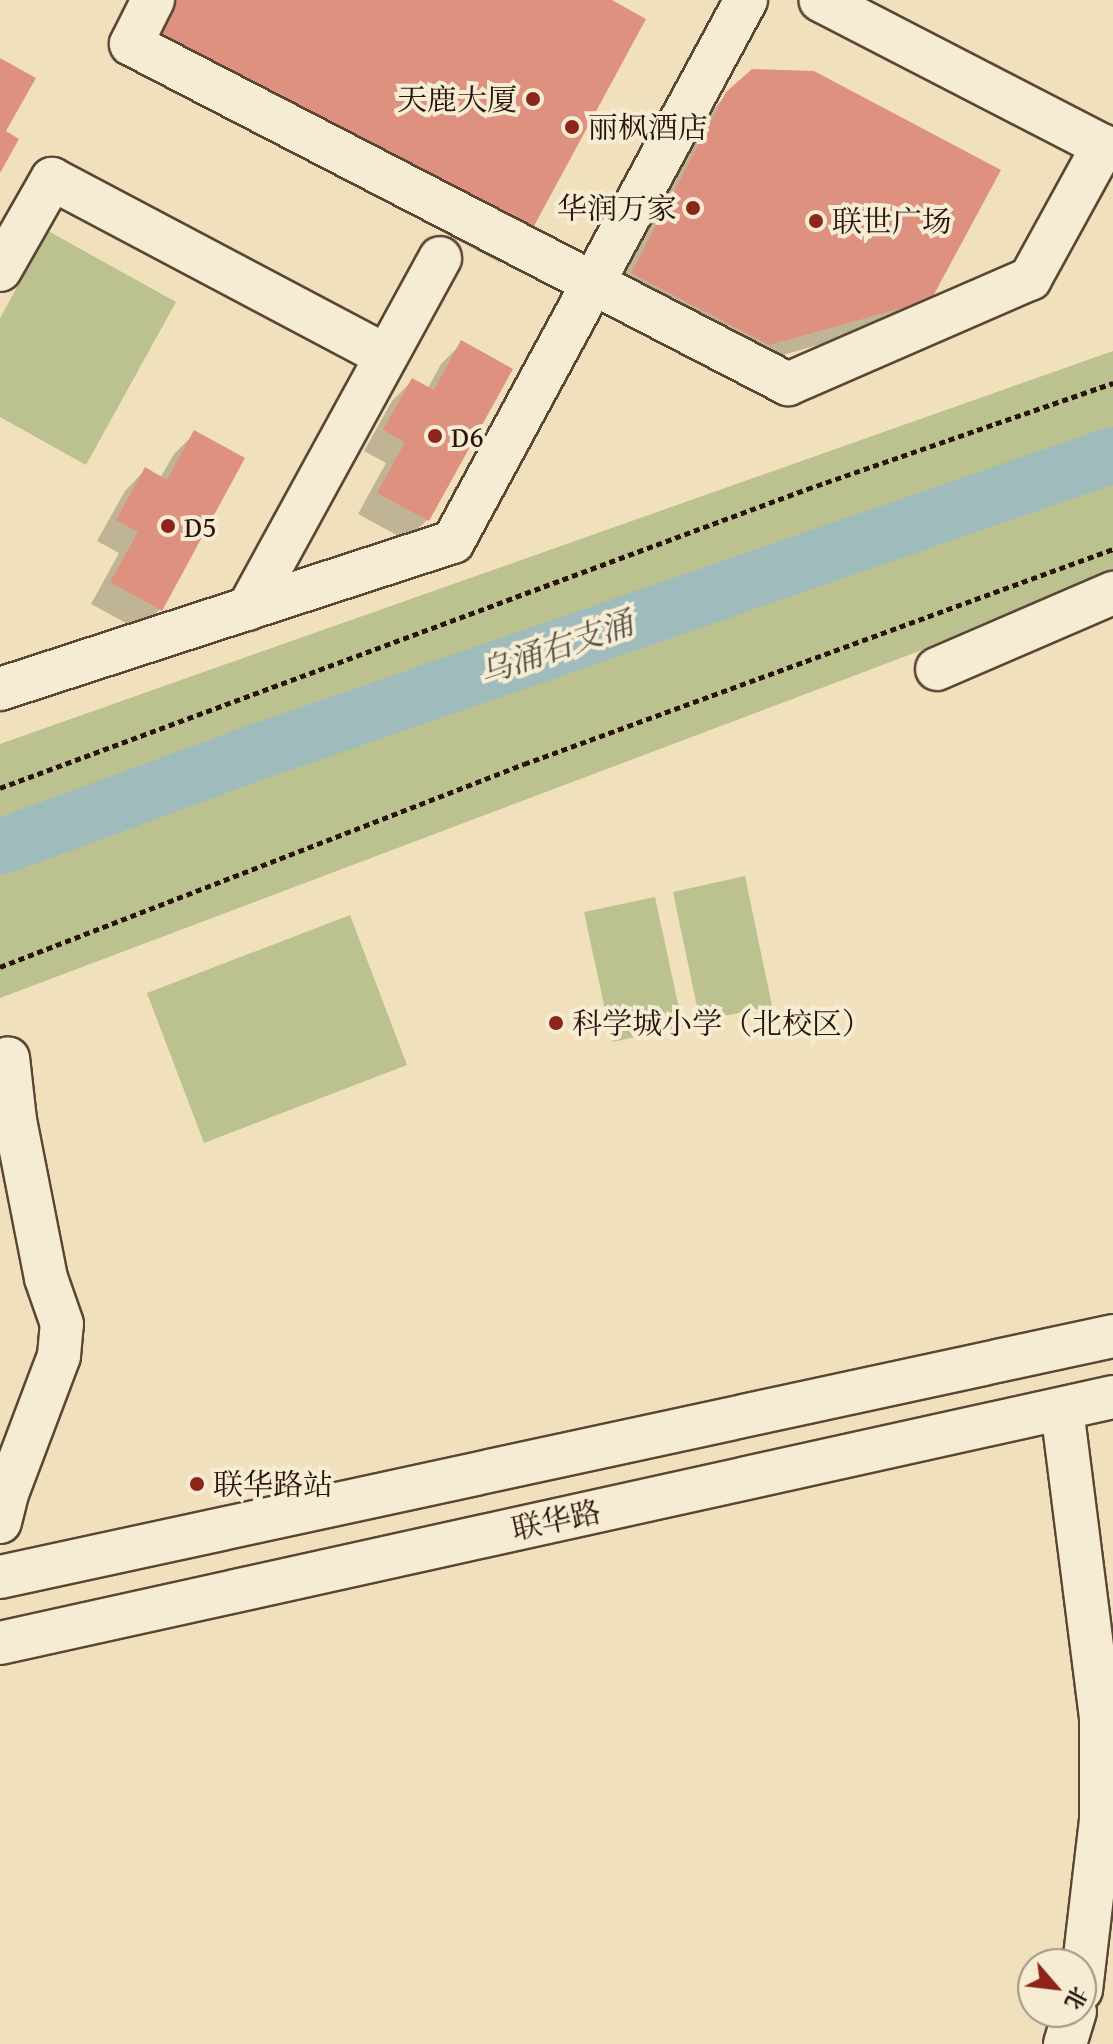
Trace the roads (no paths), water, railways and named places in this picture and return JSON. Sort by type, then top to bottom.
[{"type":"street","points":[[153,0],[131,44],[788,384],[1030,279],[1103,146],[820,0]]},
{"type":"street","points":[[0,689],[453,542],[746,0]]},
{"type":"street","points":[[0,270],[52,179],[385,355]]},
{"type":"street","points":[[248,609],[440,258]]},
{"type":"street","points":[[937,669],[1113,593]]},
{"type":"street","points":[[0,1522],[8,1491],[59,1356],[62,1324],[46,1278],[15,1120],[8,1058]]},
{"type":"street","points":[[0,1577],[1113,1336]]},
{"type":"street","name":"联华路","points":[[0,1643],[1113,1397]]},
{"type":"street","points":[[1062,1409],[1101,1716],[1101,1820],[1086,1948]]},
{"type":"waterway","name":"乌涌右支涌","points":[[0,847],[240,758],[1113,455]]},
{"type":"place","name":"天鹿大厦","points":[[533,99]]},
{"type":"place","name":"丽枫酒店","points":[[572,127]]},
{"type":"place","name":"华润万家","points":[[693,208]]},
{"type":"place","name":"联世广场","points":[[816,221]]},
{"type":"place","name":"D6","points":[[435,436]]},
{"type":"place","name":"D5","points":[[168,526]]},
{"type":"place","name":"科学城小学（北校区）","points":[[556,1023]]},
{"type":"place","name":"联华路站","points":[[197,1484]]}]
